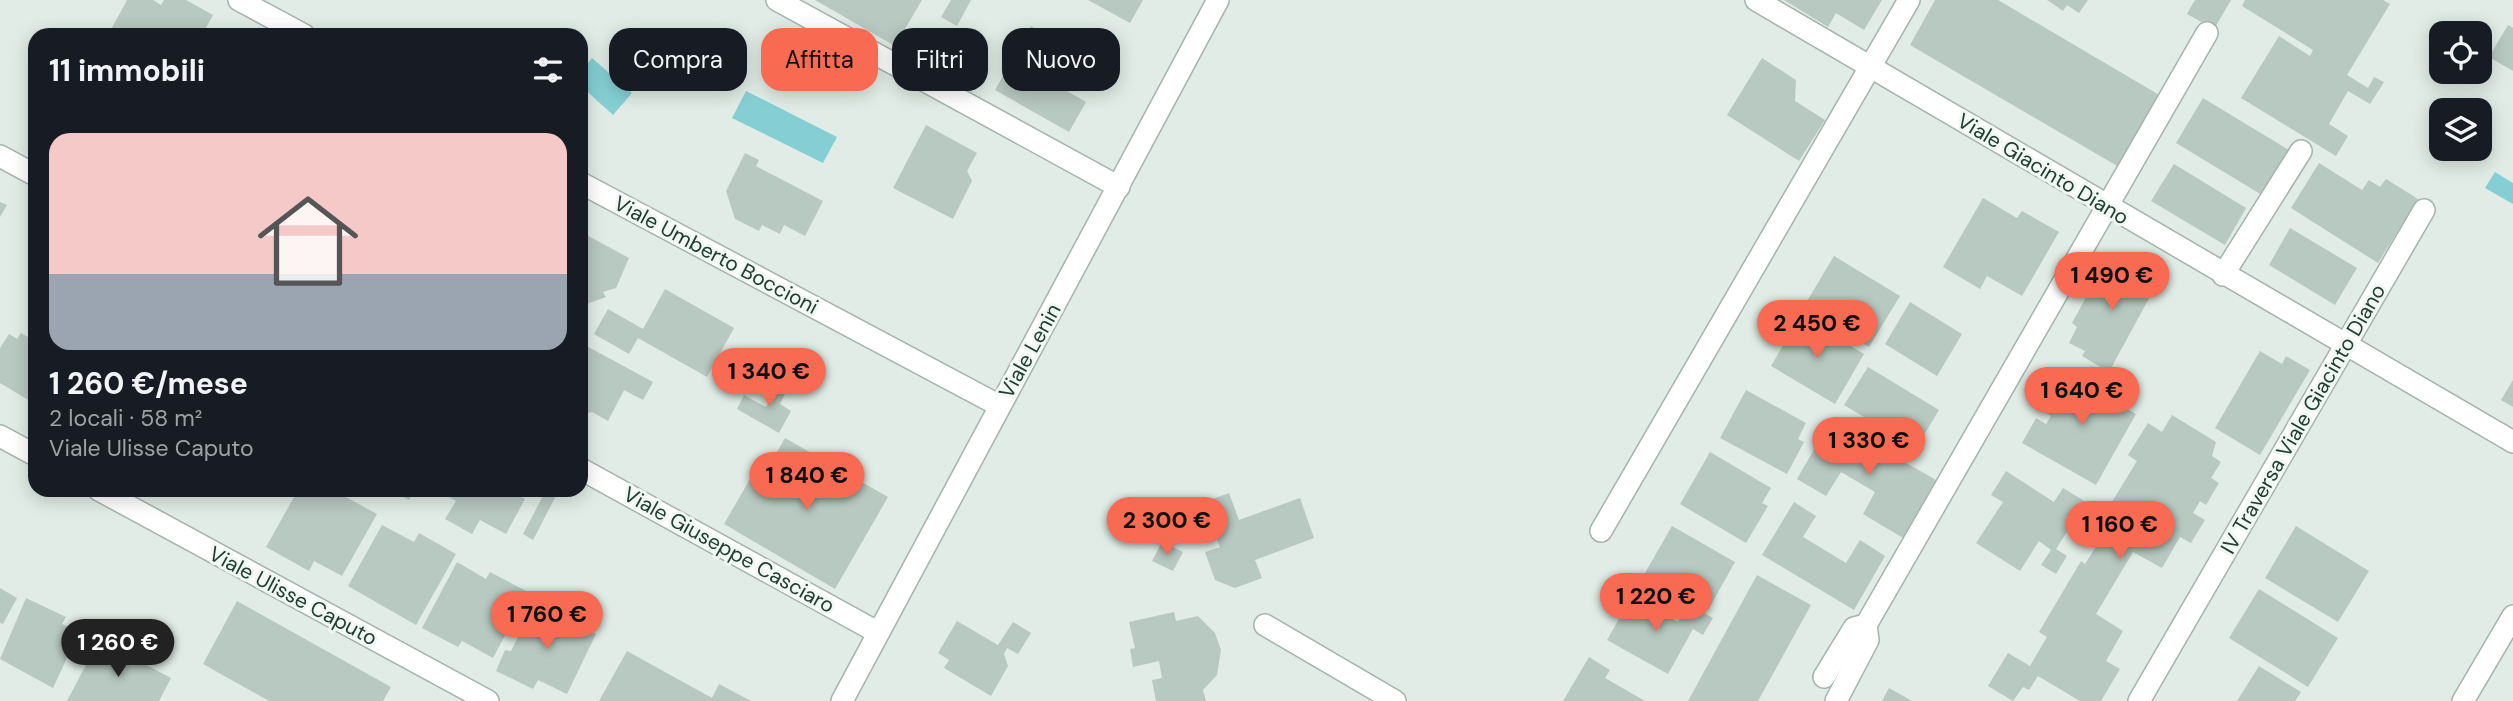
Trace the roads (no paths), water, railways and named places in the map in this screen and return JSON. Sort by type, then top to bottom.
[{"type":"street","points":[[239,0],[291,28]]},
{"type":"street","points":[[777,0],[1119,187]]},
{"type":"street","name":"Viale Lenin","points":[[842,701],[1218,0]]},
{"type":"street","name":"Viale Giacinto Diano","points":[[1756,0],[2513,442]]},
{"type":"street","points":[[1601,531],[1909,0]]},
{"type":"street","points":[[1836,701],[1868,640],[1866,625],[2207,33]]},
{"type":"street","points":[[2223,275],[2301,151]]},
{"type":"street","points":[[0,156],[28,171]]},
{"type":"street","name":"Viale Umberto Boccioni","points":[[588,187],[1000,406]]},
{"type":"street","name":"IV Traversa Viale Giacinto Diano","points":[[2139,701],[2424,209]]},
{"type":"street","points":[[0,436],[28,451]]},
{"type":"street","name":"Viale Giuseppe Casciaro","points":[[588,473],[877,632]]},
{"type":"street","name":"Viale Ulisse Caputo","points":[[112,497],[488,701]]},
{"type":"street","points":[[2463,701],[2513,616]]},
{"type":"street","points":[[1265,625],[1395,701]]},
{"type":"street","points":[[1825,677],[1854,628],[1866,625]]},
{"type":"water","points":[[592,58],[609,73],[609,91],[632,93],[613,115],[588,92],[588,63]]},
{"type":"water","points":[[746,91],[837,137],[823,163],[732,118]]},
{"type":"water","points":[[2495,172],[2513,183],[2513,204],[2485,188]]}]
